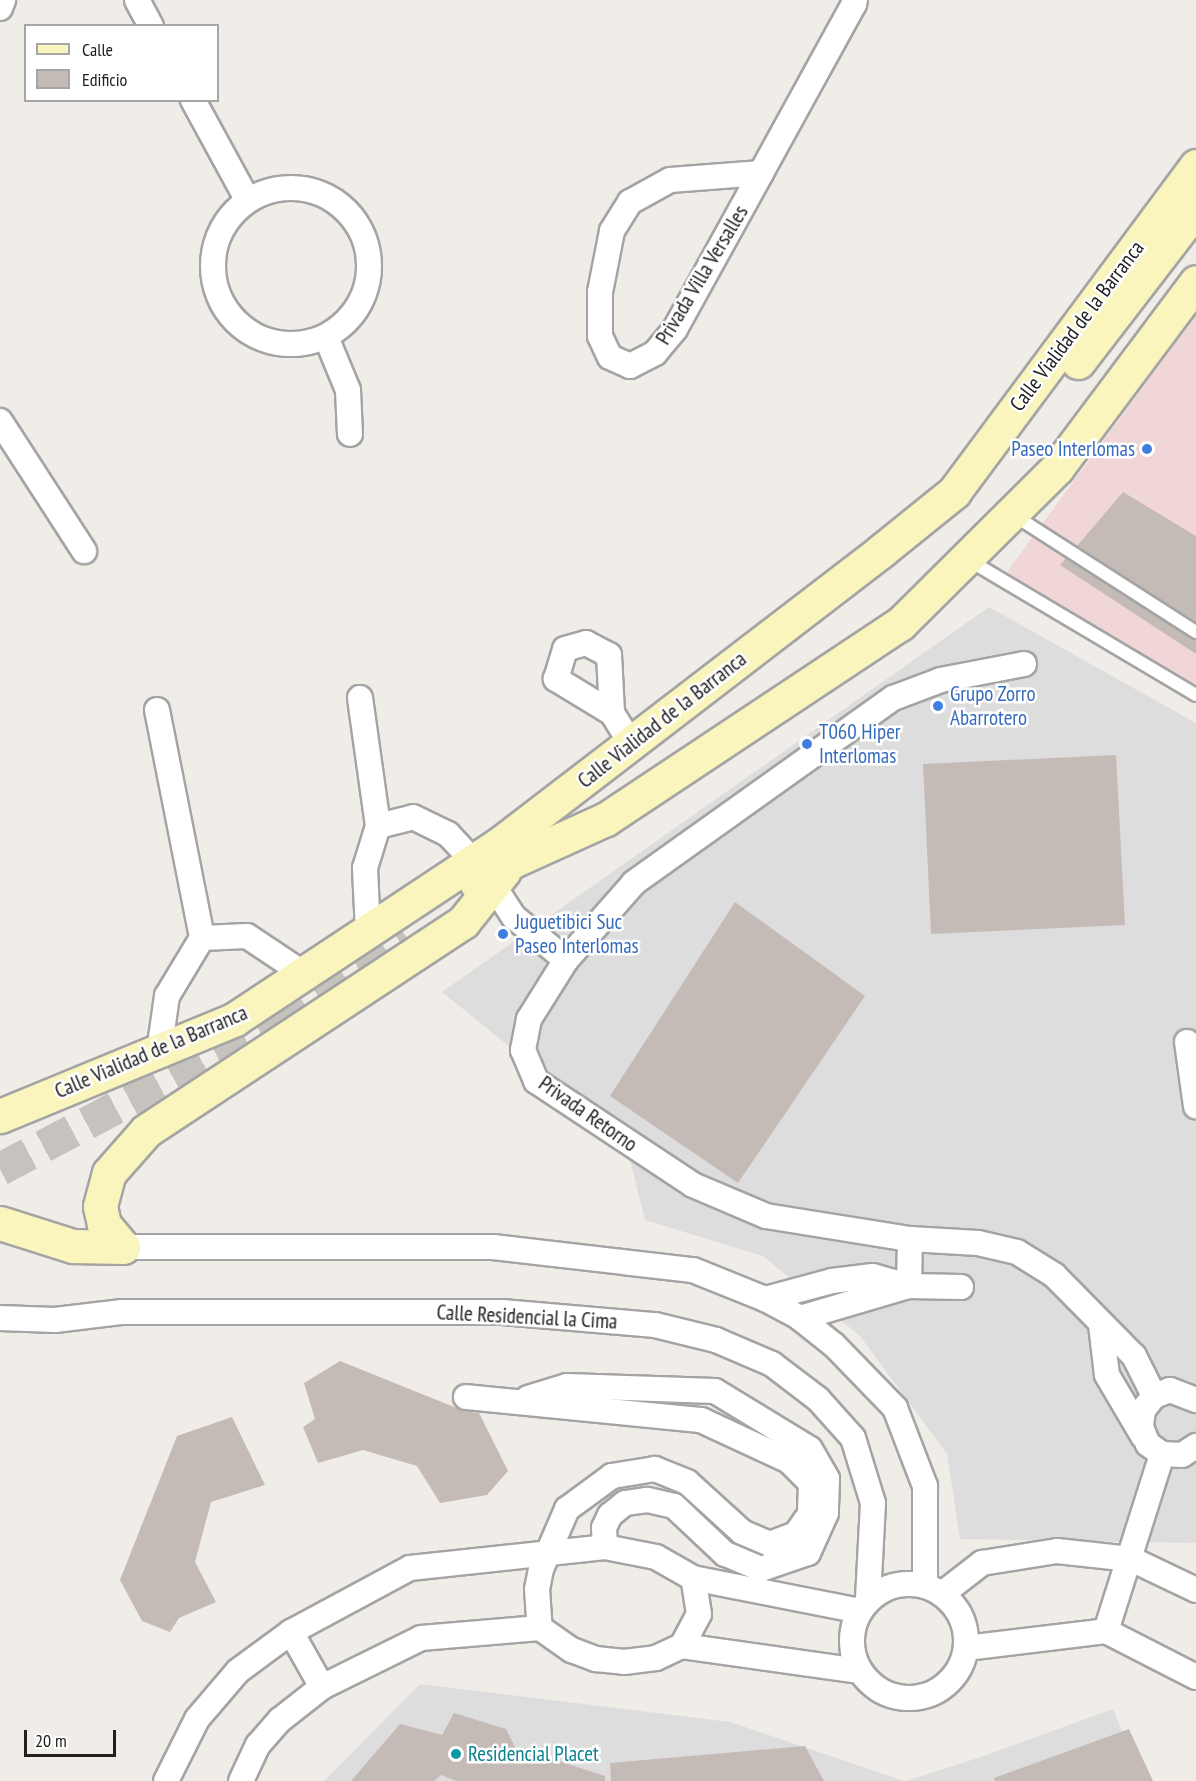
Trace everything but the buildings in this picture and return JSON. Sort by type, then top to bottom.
[{"type":"main road","name":"Calle Vialidad de la Barranca","points":[[403,932],[492,870],[631,744],[954,492],[1196,166]]},
{"type":"main road","points":[[978,459],[1073,369],[1196,209]]},
{"type":"main road","name":"Calle Vialidad de la Barranca","points":[[0,1116],[236,1019],[368,932],[492,870],[606,819],[900,624],[1057,468],[1196,282]]},
{"type":"main road","points":[[123,1247],[104,1224],[100,1206],[109,1173],[146,1131],[463,922],[492,870]]},
{"type":"main road","points":[[0,1223],[74,1246],[123,1247]]},
{"type":"street","points":[[0,8],[3,0]]},
{"type":"street","points":[[137,0],[150,24]]},
{"type":"street","name":"Privada Villa Versalles","points":[[761,172],[670,180],[630,202],[612,231],[600,292],[600,336],[610,357],[630,366],[655,353],[675,329],[761,172],[855,0]]},
{"type":"street","points":[[194,102],[248,199]]},
{"type":"street","points":[[277,187],[310,189],[339,202],[360,226],[370,257],[367,289],[351,317],[326,337],[297,344],[268,341],[241,327],[222,304],[212,276],[213,247],[226,220],[248,199],[277,187]]},
{"type":"street","points":[[326,337],[348,390],[350,434]]},
{"type":"street","points":[[0,421],[84,551]]},
{"type":"street","points":[[612,713],[609,655],[586,643],[565,649],[556,679],[612,713],[631,744]]},
{"type":"street","name":"Privada Retorno","points":[[1024,664],[941,680],[892,698],[634,883],[566,960],[529,1019],[523,1050],[536,1082],[693,1185],[766,1216],[910,1239],[978,1243],[1017,1252],[1054,1275],[1134,1356],[1154,1396]]},
{"type":"street","points":[[360,698],[378,826],[365,868],[368,932]]},
{"type":"street","points":[[157,710],[202,938],[167,996],[159,1052]]},
{"type":"street","points":[[378,826],[413,817],[448,834],[492,870],[514,917],[566,960]]},
{"type":"street","points":[[202,938],[247,936],[304,974]]},
{"type":"street","points":[[1187,1042],[1196,1106]]},
{"type":"street","points":[[909,1286],[910,1239]]},
{"type":"street","points":[[123,1247],[493,1247],[693,1270],[765,1299],[800,1318],[895,1408],[925,1486],[934,1590],[961,1618],[966,1648],[950,1682],[915,1698],[884,1692],[860,1671],[851,1641],[864,1606],[895,1585],[934,1590],[982,1563],[1057,1551],[1131,1559],[1196,1590]]},
{"type":"street","points":[[765,1299],[832,1281],[873,1276],[909,1286],[961,1287]]},
{"type":"street","points":[[800,1318],[909,1286]]},
{"type":"street","name":"Calle Residencial la Cima","points":[[0,1318],[55,1320],[121,1312],[502,1312],[655,1325],[716,1340],[772,1364],[818,1399],[853,1438],[873,1503],[864,1606]]},
{"type":"street","points":[[1101,1325],[1107,1375],[1155,1449],[1182,1455],[1196,1446]]},
{"type":"street","points":[[523,1399],[567,1386],[715,1391],[810,1449],[827,1479],[826,1513],[808,1554],[761,1569],[725,1554],[674,1506],[647,1500],[625,1503],[610,1515],[604,1528],[605,1547]]},
{"type":"street","points":[[1106,1630],[1131,1559],[1155,1449],[1141,1427],[1143,1410],[1154,1396],[1170,1390],[1193,1391]]},
{"type":"street","points":[[466,1397],[523,1399],[701,1420],[789,1461],[811,1483],[810,1514],[796,1534],[770,1544],[742,1532],[687,1482],[655,1469],[612,1476],[567,1509],[549,1551],[537,1589],[540,1628]]},
{"type":"street","points":[[166,1781],[196,1719],[238,1671],[291,1632],[410,1568],[549,1551],[605,1547],[656,1557],[693,1578],[864,1606]]},
{"type":"street","points":[[682,1646],[699,1614],[693,1578]]},
{"type":"street","points":[[241,1781],[258,1745],[280,1720],[322,1687],[421,1638],[540,1628],[572,1650],[596,1659],[624,1662],[656,1658],[682,1646],[860,1671]]},
{"type":"street","points":[[966,1648],[1106,1630],[1196,1677]]},
{"type":"street","points":[[291,1632],[322,1687]]},
{"type":"lane","points":[[1011,514],[1196,632]]},
{"type":"lane","points":[[966,558],[1196,695]]},
{"type":"shaded area","name":"Paseo Interlomas","points":[[1196,315],[1196,685],[998,584]]},
{"type":"shaded area","points":[[989,607],[1196,723],[1196,1543],[960,1539],[947,1454],[860,1336],[763,1256],[645,1220],[625,1140],[442,992]]},
{"type":"shaded area","name":"Residencial Placet","points":[[420,1684],[730,1722],[904,1781],[324,1781]]},
{"type":"shaded area","points":[[1113,1709],[1143,1781],[906,1781],[981,1757]]},
{"type":"tunnel","points":[[0,1169],[277,1022],[403,932]]},
{"type":"place","name":"Paseo Interlomas","points":[[1147,449]]},
{"type":"place","name":"Grupo Zorro Abarrotero","points":[[938,706]]},
{"type":"place","name":"T060 Hiper Interlomas","points":[[807,744]]},
{"type":"place","name":"Juguetibici Suc Paseo Interlomas","points":[[503,934]]},
{"type":"place","name":"Residencial Placet","points":[[456,1754]]}]
